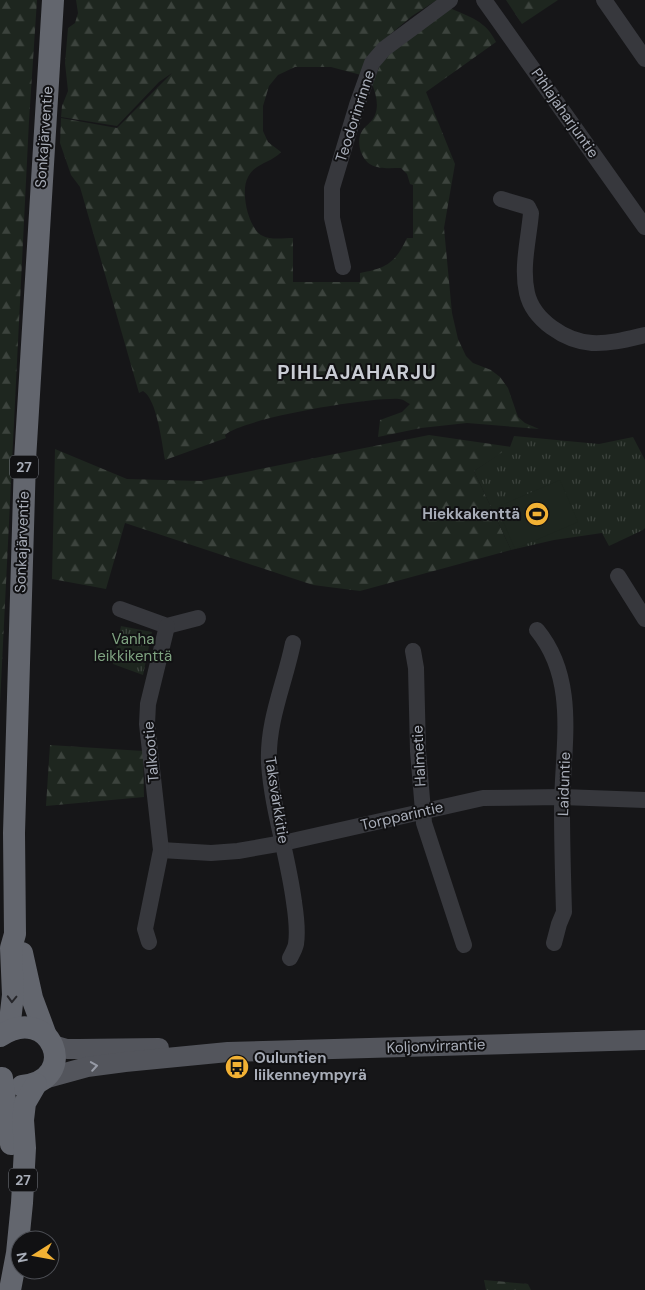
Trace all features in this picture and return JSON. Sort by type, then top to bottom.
[{"type":"highway","name":"Sonkajärventie","points":[[4,1033],[13,995],[11,948],[15,934],[14,833],[25,460],[52,0]]},
{"type":"highway","name":"Sonkajärventie","points":[[15,934],[21,944],[32,998],[49,1039]]},
{"type":"highway","points":[[1,1077],[11,1084],[23,1086],[41,1081],[54,1067],[56,1056],[49,1039],[27,1027],[17,1028],[4,1033]]},
{"type":"highway","name":"27","points":[[1,1077],[9,1126],[12,1161],[9,1253],[10,1284]]},
{"type":"highway","name":"27","points":[[10,1284],[17,1252],[22,1203],[25,1103],[41,1081]]},
{"type":"main road","name":"Koljonvirrantie","points":[[49,1039],[67,1048],[79,1049],[146,1047],[228,1052]]},
{"type":"main road","name":"Koljonvirrantie","points":[[41,1081],[64,1072],[97,1066],[228,1052],[645,1040]]},
{"type":"street","name":"Teodorinrinne","points":[[343,267],[332,218],[332,188],[372,63],[384,49],[450,0]]},
{"type":"street","name":"Pihlajaharjuntie","points":[[484,0],[645,227]]},
{"type":"street","points":[[604,0],[645,59]]},
{"type":"street","points":[[502,199],[528,207],[531,213],[526,261],[527,293],[537,314],[548,325],[563,334],[590,343],[612,342],[645,335]]},
{"type":"street","points":[[618,576],[645,619]]},
{"type":"street","points":[[120,608],[167,626],[198,618]]},
{"type":"street","name":"Talkootie","points":[[149,942],[145,929],[161,850],[147,724],[148,704],[167,626]]},
{"type":"street","name":"Laiduntie","points":[[538,630],[553,653],[562,679],[566,716],[562,797],[564,912],[558,924],[554,942]]},
{"type":"street","name":"Taksvärkkitie","points":[[290,958],[296,943],[296,916],[271,777],[270,742],[276,703],[290,660],[293,643]]},
{"type":"street","name":"Halmetie","points":[[413,651],[416,668],[422,812],[464,945]]},
{"type":"street","name":"Torpparintie","points":[[161,850],[211,853],[238,851],[283,843],[483,798],[562,797],[645,800]]},
{"type":"green space","points":[[0,0],[37,0],[29,121],[0,704]]},
{"type":"green space","points":[[76,0],[437,0],[412,16],[380,43],[361,75],[331,67],[295,67],[278,75],[269,86],[263,106],[263,131],[268,142],[281,152],[251,172],[246,183],[245,200],[253,226],[263,236],[269,238],[293,238],[293,282],[360,282],[360,273],[377,269],[389,263],[394,259],[407,238],[413,238],[413,185],[410,184],[407,174],[401,168],[383,168],[368,163],[360,150],[360,135],[374,118],[377,107],[372,84],[381,63],[389,54],[450,8],[482,24],[496,42],[426,92],[455,164],[444,228],[452,313],[458,339],[466,356],[473,363],[491,370],[500,377],[508,388],[518,417],[525,423],[539,429],[467,423],[421,428],[378,437],[380,420],[402,412],[410,404],[400,399],[385,399],[337,405],[256,422],[237,428],[225,435],[226,438],[165,460],[155,412],[148,396],[143,391],[139,393],[80,187],[71,175],[60,143],[61,118],[117,128],[172,73],[159,82],[117,126],[61,117],[62,106],[68,91],[65,63],[68,28],[75,23],[78,13]]},
{"type":"green space","points":[[506,0],[558,0],[522,24]]},
{"type":"green space","points":[[429,435],[511,447],[474,471],[511,550],[360,591],[313,585],[125,523],[106,589],[52,579],[55,449],[127,479],[201,481]]},
{"type":"green space","points":[[514,436],[599,444],[633,437],[645,460],[645,528],[609,546],[602,533],[554,540],[511,550],[474,471],[510,447]]},
{"type":"green space","name":"Hiekkakenttä","points":[[560,480],[578,522],[515,549],[497,507]]},
{"type":"green space","name":"Vanha leikkikenttä","points":[[121,626],[152,632],[143,675],[113,664]]},
{"type":"green space","points":[[50,745],[143,751],[144,797],[46,806]]},
{"type":"green space","points":[[484,1280],[528,1284],[531,1290],[486,1290]]},
{"type":"place","name":"Hiekkakenttä","points":[[537,514]]},
{"type":"place","name":"Ouluntien liikenneympyrä","points":[[237,1067]]},
{"type":"district","name":"PIHLAJAHARJU","points":[[357,372]]}]
